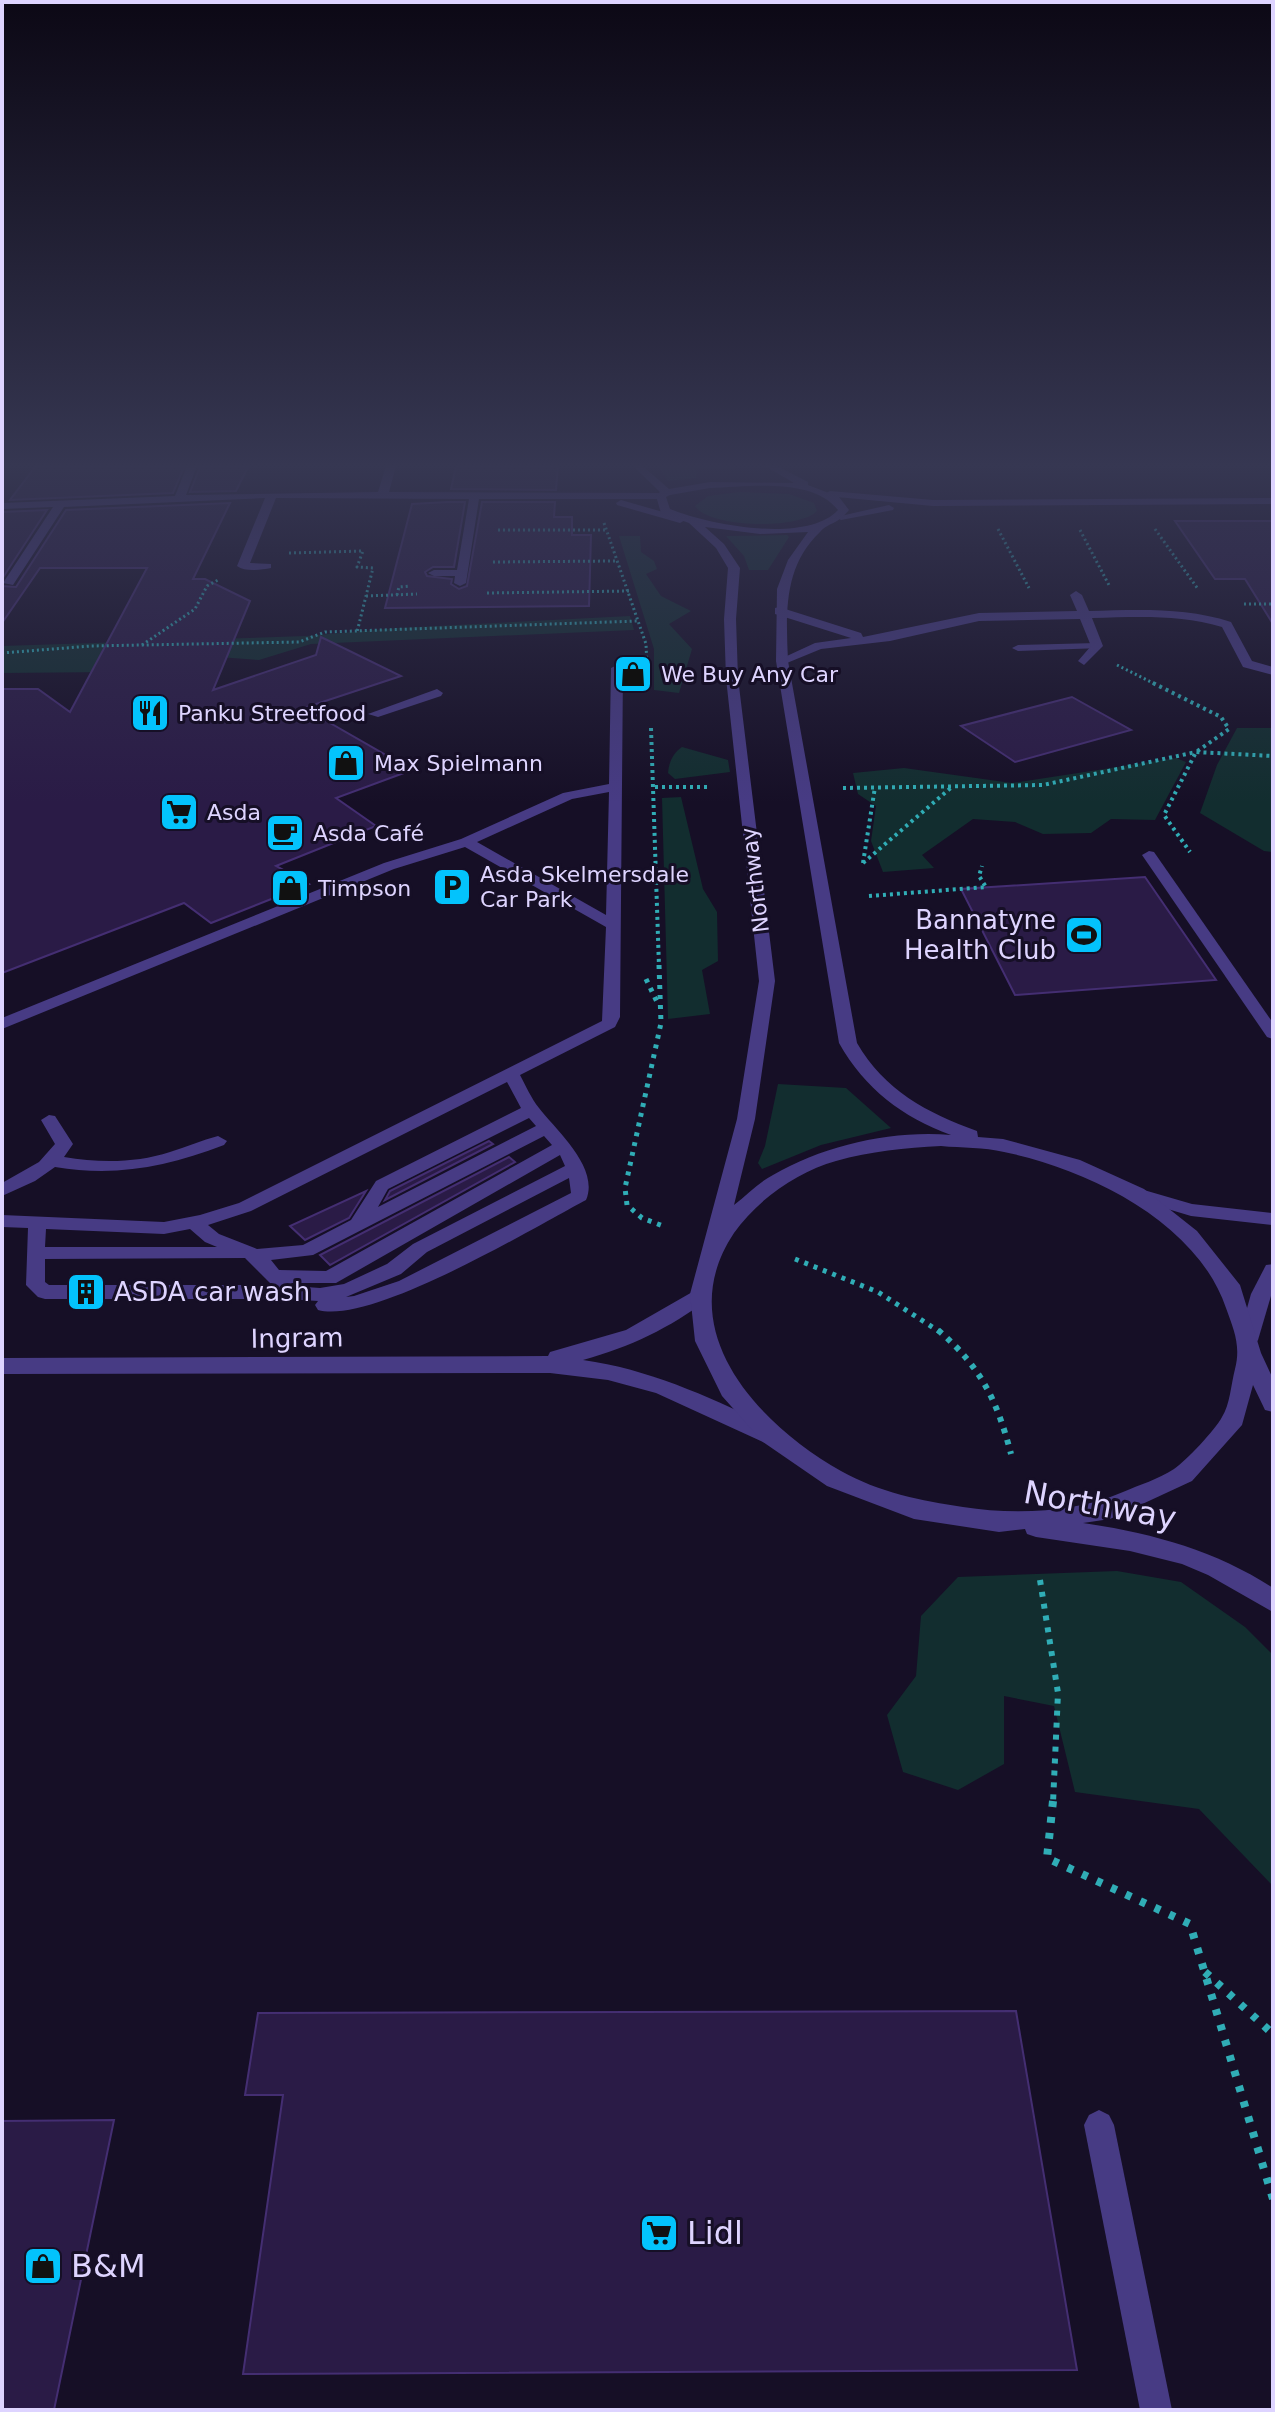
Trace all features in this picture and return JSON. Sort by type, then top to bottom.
[{"type":"street","points":[[9,583],[12,579]]},
{"type":"street","name":"Northway","points":[[701,1294],[746,1119],[767,981],[732,678],[730,619],[733,579]]},
{"type":"street","points":[[783,579],[779,611],[782,661],[848,1043],[858,1064],[895,1101],[937,1124],[1073,1164],[1137,1194],[1190,1236],[1229,1285],[1249,1347],[1273,1404]]},
{"type":"street","points":[[1076,595],[1097,646],[1084,661]]},
{"type":"street","points":[[779,611],[873,639]]},
{"type":"street","points":[[782,661],[819,646],[873,639],[979,617],[1084,614],[1199,616],[1227,625],[1247,664],[1273,671]]},
{"type":"street","points":[[713,1249],[739,1211],[778,1180],[826,1157],[881,1144],[941,1140],[1003,1145]]},
{"type":"street","points":[[701,1294],[706,1341],[724,1378],[730,1390],[771,1436],[835,1479],[914,1509],[999,1522],[1101,1512],[1184,1475],[1234,1419],[1249,1347]]},
{"type":"street","name":"Ingram","points":[[531,1363],[584,1353],[629,1338],[667,1320],[701,1294]]},
{"type":"street","name":"Ingram","points":[[2,1366],[531,1363],[582,1367],[632,1377],[679,1392],[771,1436]]},
{"type":"street","name":"Ingram","points":[[2,1373],[65,1368]]},
{"type":"street","name":"Northway","points":[[999,1522],[1135,1539],[1194,1558],[1251,1585],[1273,1601]]},
{"type":"lane","points":[[1018,648],[1097,646]]},
{"type":"lane","points":[[5,1223],[164,1228],[194,1223],[245,1207],[612,1020],[617,668]]},
{"type":"lane","points":[[374,714],[437,693]]},
{"type":"lane","points":[[2,1024],[389,866],[466,842],[568,796],[615,787]]},
{"type":"lane","points":[[466,842],[612,924]]},
{"type":"lane","points":[[1149,855],[1273,1034]]},
{"type":"lane","points":[[194,1223],[212,1238],[254,1254],[288,1292],[319,1305],[355,1303],[406,1286],[580,1196],[577,1167],[548,1127],[531,1110],[510,1073]]},
{"type":"lane","points":[[358,1224],[382,1185],[531,1110]]},
{"type":"lane","points":[[2,1190],[53,1161],[64,1144],[49,1120]]},
{"type":"lane","points":[[36,1253],[254,1254],[306,1251],[548,1127]]},
{"type":"lane","points":[[53,1161],[90,1168],[123,1169],[189,1153],[218,1141]]},
{"type":"lane","points":[[274,1276],[329,1278],[563,1146]]},
{"type":"lane","points":[[37,1223],[35,1285],[45,1292],[288,1292],[320,1295],[348,1290],[394,1269],[420,1248],[577,1167]]},
{"type":"lane","points":[[1137,1194],[1191,1210],[1273,1219]]},
{"type":"lane","points":[[1249,1347],[1261,1294],[1273,1270]]},
{"type":"lane","points":[[1099,2125],[1156,2410]]},
{"type":"path","points":[[142,645],[195,609],[207,586],[220,579]]},
{"type":"path","points":[[357,632],[370,579]]},
{"type":"path","points":[[1024,579],[1033,596]]},
{"type":"path","points":[[1105,579],[1114,595]]},
{"type":"path","points":[[1190,579],[1201,594]]},
{"type":"path","points":[[473,593],[629,591]]},
{"type":"path","points":[[366,596],[427,594]]},
{"type":"path","points":[[1234,604],[1273,604]]},
{"type":"path","points":[[2,653],[142,645],[299,642],[325,632],[638,621]]},
{"type":"path","points":[[1097,646],[1117,664],[1221,717],[1229,729],[1196,752],[1164,815],[1190,852]]},
{"type":"path","points":[[843,788],[1043,785],[1196,752],[1273,756]]},
{"type":"path","points":[[875,787],[863,863],[953,786]]},
{"type":"path","points":[[655,787],[710,787]]},
{"type":"path","points":[[869,896],[986,887],[979,876],[982,866]]},
{"type":"path","points":[[795,1259],[874,1287],[936,1329],[968,1358],[989,1389],[1001,1414],[1011,1454]]},
{"type":"path","points":[[1040,1580],[1057,1667],[1058,1693],[1056,1774],[1047,1858],[1190,1924],[1273,2199]]},
{"type":"path","points":[[1205,1971],[1273,2034]]},
{"type":"green space","points":[[632,579],[649,579],[661,596],[691,611],[669,624],[692,649],[679,693],[654,690],[654,649]]},
{"type":"green space","points":[[630,616],[634,630],[311,644],[259,660],[191,655],[112,672],[2,673],[2,646],[306,636]]},
{"type":"green space","points":[[1237,728],[1273,728],[1273,852],[1264,851],[1200,813],[1217,765]]},
{"type":"green space","points":[[682,747],[728,760],[730,772],[675,779],[668,773],[669,765]]},
{"type":"green space","points":[[1176,758],[1186,762],[1155,820],[1111,819],[1091,833],[1043,834],[1015,822],[973,819],[922,855],[934,868],[883,872],[871,841],[876,806],[858,794],[853,773],[904,768],[1012,783]]},
{"type":"green space","points":[[681,797],[703,889],[717,912],[718,961],[702,970],[710,1014],[668,1019],[662,798]]},
{"type":"green space","points":[[778,1084],[846,1088],[891,1128],[821,1145],[762,1169],[758,1163],[765,1146]]},
{"type":"green space","points":[[1117,1571],[1181,1582],[1245,1627],[1273,1655],[1273,1886],[1199,1809],[1075,1792],[1054,1706],[1004,1696],[1004,1764],[958,1790],[903,1772],[887,1715],[916,1676],[921,1616],[958,1577]]},
{"type":"building","name":"Asda","points":[[21,579],[33,579],[2,623],[2,586],[16,587]]},
{"type":"building","name":"Asda","points":[[141,579],[205,579],[250,601],[213,690],[316,655],[321,637],[401,676],[304,708],[412,770],[336,798],[376,826],[276,866],[309,884],[211,923],[184,903],[2,973],[2,689],[38,689],[70,712]]},
{"type":"building","points":[[393,579],[452,579],[451,584],[459,589],[467,586],[468,579],[590,579],[589,606],[385,608]]},
{"type":"building","points":[[1215,579],[1273,579],[1273,624],[1245,579]]},
{"type":"building","points":[[1072,697],[1131,730],[1015,762],[961,726]]},
{"type":"building","name":"Bannatyne Health Club","points":[[1145,877],[1216,980],[1015,995],[961,889]]},
{"type":"building","points":[[489,1141],[493,1144],[385,1200],[390,1191]]},
{"type":"building","points":[[509,1157],[515,1162],[330,1265],[320,1255]]},
{"type":"building","points":[[366,1191],[349,1218],[305,1240],[290,1226]]},
{"type":"building","name":"Lidl","points":[[1016,2011],[1077,2370],[243,2374],[283,2095],[245,2095],[258,2013]]},
{"type":"building","name":"B&M","points":[[114,2120],[54,2410],[2,2410],[2,2121]]},
{"type":"place","name":"We Buy Any Car","points":[[633,674]]},
{"type":"place","name":"Panku Streetfood","points":[[150,713]]},
{"type":"place","name":"Max Spielmann","points":[[346,763]]},
{"type":"place","name":"Asda","points":[[179,812]]},
{"type":"place","name":"Asda Café","points":[[285,833]]},
{"type":"place","name":"Asda Skelmersdale Car Park","points":[[452,887]]},
{"type":"place","name":"Timpson","points":[[290,888]]},
{"type":"place","name":"Bannatyne Health Club","points":[[1084,935]]},
{"type":"place","name":"ASDA car wash","points":[[86,1292]]},
{"type":"place","name":"Lidl","points":[[659,2233]]},
{"type":"place","name":"B&M","points":[[43,2266]]}]
